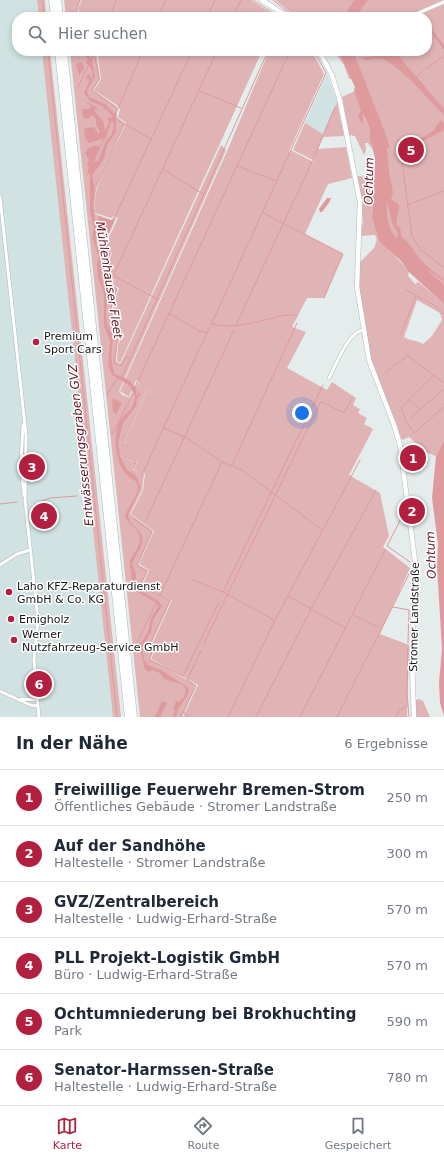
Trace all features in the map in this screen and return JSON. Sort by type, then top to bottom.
[{"type":"highway","points":[[52,0],[53,12]]},
{"type":"highway","points":[[58,0],[59,12]]},
{"type":"highway","points":[[59,56],[128,717]]},
{"type":"highway","points":[[65,56],[134,717]]},
{"type":"main road","points":[[262,0],[280,12]]},
{"type":"main road","name":"Stromer Landstraße","points":[[322,56],[332,75],[340,101],[360,202],[357,287],[363,330],[372,370],[392,418],[400,442],[414,547],[416,574],[412,663],[414,717]]},
{"type":"street","points":[[421,12],[444,2]]},
{"type":"street","points":[[0,197],[23,417],[21,465],[38,620],[34,660],[39,717]]},
{"type":"street","points":[[329,378],[350,338],[359,331],[363,330]]},
{"type":"street","points":[[0,565],[17,554],[30,550]]},
{"type":"street","points":[[0,691],[30,705],[38,706]]},
{"type":"street","points":[[15,698],[27,701],[38,700]]},
{"type":"shaded area","points":[[0,0],[37,0],[38,12],[12,12],[12,56],[43,56],[113,717],[0,717]]},
{"type":"shaded area","points":[[37,0],[45,0],[46,12],[38,12]]},
{"type":"shaded area","points":[[64,0],[81,0],[77,8],[78,12],[65,12]]},
{"type":"shaded area","points":[[82,0],[251,0],[269,12],[79,12],[78,8]]},
{"type":"shaded area","points":[[275,0],[354,0],[346,12],[290,12]]},
{"type":"shaded area","points":[[354,0],[368,0],[359,12],[346,12]]},
{"type":"shaded area","points":[[357,0],[444,0],[444,296],[385,237],[376,139],[347,56],[432,56],[432,12],[349,12]]},
{"type":"shaded area","points":[[432,30],[444,45],[444,50],[432,34]]},
{"type":"shaded area","points":[[43,56],[51,56],[121,717],[113,717]]},
{"type":"shaded area","points":[[71,56],[97,56],[100,79],[93,90],[117,107],[117,117],[125,124],[99,179],[95,202],[95,214],[111,220],[114,217],[116,218],[103,248],[111,253],[106,265],[106,270],[113,279],[111,284],[117,288],[112,306],[115,328],[123,333],[117,343],[116,361],[119,364],[121,363],[221,145],[226,150],[119,391],[122,395],[130,398],[137,381],[141,388],[146,390],[122,444],[129,448],[125,458],[136,463],[133,469],[144,474],[142,490],[130,514],[153,531],[138,565],[148,570],[141,586],[171,600],[149,649],[153,652],[150,659],[196,685],[182,717],[140,717]]},
{"type":"shaded area","points":[[86,56],[93,58],[92,60],[95,77],[87,90],[89,97],[105,104],[114,113],[116,113],[116,132],[107,145],[104,159],[92,175],[95,191],[93,207],[96,226],[96,245],[103,258],[101,269],[104,288],[108,290],[107,293],[111,292],[107,302],[106,314],[108,326],[114,335],[112,345],[112,365],[115,374],[127,379],[136,387],[137,397],[139,392],[141,393],[137,399],[136,406],[123,423],[118,443],[120,456],[126,469],[136,476],[141,487],[128,515],[131,523],[139,531],[142,538],[141,546],[132,564],[136,574],[136,588],[158,601],[162,606],[153,620],[151,632],[142,647],[144,660],[148,665],[161,670],[189,688],[187,696],[178,709],[176,717],[173,717],[175,710],[173,709],[176,701],[178,702],[184,697],[186,689],[181,684],[164,679],[160,673],[152,670],[149,672],[145,670],[140,648],[137,645],[138,643],[141,643],[148,632],[151,618],[158,607],[155,602],[134,590],[131,569],[130,560],[138,547],[140,538],[138,532],[125,516],[136,495],[138,485],[136,481],[127,475],[120,465],[116,439],[119,423],[133,406],[135,396],[129,385],[112,375],[108,365],[110,341],[104,326],[104,293],[98,278],[97,263],[99,257],[92,237],[94,228],[90,211],[90,173],[87,175],[89,167],[87,164],[89,160],[85,153],[88,148],[96,145],[100,148],[94,162],[98,161],[106,141],[112,134],[112,130],[113,132],[114,124],[112,121],[105,138],[89,143],[85,138],[84,131],[86,128],[94,127],[98,134],[100,131],[96,124],[96,119],[92,115],[87,119],[83,117],[82,110],[89,109],[91,106],[84,100],[105,113],[97,109],[94,110],[103,121],[105,131],[109,123],[107,116],[110,118],[113,117],[106,109],[103,110],[104,107],[90,101],[84,93],[90,80],[86,79],[88,74],[90,74],[91,79],[92,76],[90,67],[85,62],[88,60]]},
{"type":"shaded area","points":[[98,56],[260,56],[120,363],[117,361],[118,344],[124,333],[116,328],[113,306],[119,288],[112,284],[114,279],[107,274],[107,266],[112,253],[104,248],[118,218],[114,216],[111,218],[95,213],[95,201],[100,178],[126,123],[118,117],[120,109],[118,106],[94,90],[101,79]]},
{"type":"shaded area","points":[[267,56],[315,56],[324,74],[289,151],[313,163],[316,152],[313,160],[293,150],[305,123],[323,134],[337,102],[344,136],[323,137],[318,149],[346,147],[352,178],[328,184],[305,234],[343,254],[324,298],[307,298],[292,327],[306,332],[287,368],[327,390],[332,382],[356,398],[353,405],[360,409],[358,413],[367,418],[364,424],[373,429],[349,475],[380,493],[389,536],[383,547],[410,568],[380,634],[409,645],[407,717],[183,717],[198,685],[151,659],[154,652],[150,649],[172,600],[142,586],[149,570],[139,564],[154,531],[131,514],[143,490],[145,474],[135,468],[137,462],[126,457],[130,448],[123,444],[148,390],[142,387],[139,381],[136,380],[129,397],[120,391],[228,149]]},
{"type":"shaded area","points":[[338,56],[340,56],[352,79],[349,79],[344,65]]},
{"type":"shaded area","points":[[340,56],[355,56],[390,148],[387,148],[393,193],[391,199],[399,205],[397,223],[395,224],[400,228],[402,238],[410,245],[420,259],[444,280],[425,268],[444,285],[444,304],[410,273],[400,260],[380,242],[378,238],[372,218],[375,158],[370,139],[370,129],[363,114],[363,122],[361,123],[358,115],[361,111],[354,90],[355,87]],"holes":[[[387,202],[392,222],[398,234],[396,238],[391,230],[388,221]]]},
{"type":"shaded area","points":[[375,56],[399,56],[444,109],[444,115],[401,71],[393,65],[382,59],[367,60],[361,58]]},
{"type":"shaded area","points":[[80,62],[83,63],[84,69],[79,75],[76,64]]},
{"type":"shaded area","points":[[327,74],[337,102],[323,134],[305,123]]},
{"type":"shaded area","points":[[355,91],[362,112],[358,114],[361,123],[362,113],[370,129],[372,149],[368,143],[365,143],[366,150],[364,155],[355,136],[349,135],[342,97]]},
{"type":"shaded area","points":[[441,120],[444,123],[444,130],[403,151],[403,170],[400,150],[432,132]]},
{"type":"shaded area","points":[[357,176],[373,177],[372,218],[378,238],[409,271],[408,276],[415,284],[418,282],[421,284],[444,304],[444,440],[436,456],[423,451],[409,437],[402,440],[371,362],[359,286],[359,263],[374,248],[377,240],[375,235],[361,236],[363,221]],"holes":[[[417,300],[440,313],[442,320],[432,336],[423,344],[404,337]]]},
{"type":"shaded area","points":[[327,198],[331,198],[329,203],[322,212],[320,212],[319,209]]},
{"type":"shaded area","points":[[98,216],[114,221],[104,245],[98,233],[100,226]]},
{"type":"shaded area","points":[[112,398],[122,403],[116,414],[113,412]]},
{"type":"shaded area","points":[[444,440],[444,716],[440,703],[439,682],[442,650],[437,566],[438,544],[432,498],[436,456]]},
{"type":"shaded area","points":[[419,699],[423,701],[430,717],[416,717],[415,702]]},
{"type":"shaded area","points":[[162,701],[167,703],[160,717],[155,717]]},
{"type":"waterway","name":"Entwässerungsgraben GVZ","points":[[42,0],[43,12]]},
{"type":"waterway","points":[[77,12],[77,8],[80,0]]},
{"type":"waterway","points":[[112,12],[116,0]]},
{"type":"waterway","points":[[160,12],[166,0]]},
{"type":"waterway","points":[[209,12],[215,0]]},
{"type":"waterway","points":[[235,12],[241,0]]},
{"type":"waterway","points":[[253,0],[271,12]]},
{"type":"waterway","points":[[273,0],[288,12]]},
{"type":"waterway","name":"Entwässerungsgraben GVZ","points":[[49,56],[117,717]]},
{"type":"waterway","points":[[95,56],[99,79],[92,90],[117,108]]},
{"type":"waterway","points":[[116,113],[141,56]]},
{"type":"waterway","name":"Mühlenhauser Fleet","points":[[113,221],[190,56]]},
{"type":"waterway","name":"Mühlenhauser Fleet","points":[[130,358],[126,357],[121,366],[114,363],[117,343],[121,334],[113,329],[111,308],[117,289],[109,285],[215,56]]},
{"type":"waterway","points":[[122,377],[266,56]]},
{"type":"waterway","points":[[137,383],[288,56]]},
{"type":"waterway","points":[[211,325],[326,73],[317,56]]},
{"type":"waterway","points":[[426,69],[444,56]]},
{"type":"waterway","points":[[78,87],[89,64]]},
{"type":"waterway","points":[[416,77],[423,71]]},
{"type":"waterway","points":[[200,91],[241,108]]},
{"type":"waterway","points":[[235,327],[312,162],[335,107]]},
{"type":"waterway","points":[[116,119],[151,139]]},
{"type":"waterway","points":[[96,186],[124,124]]},
{"type":"waterway","points":[[99,149],[105,137]]},
{"type":"waterway","points":[[291,151],[312,162]]},
{"type":"waterway","points":[[237,166],[277,181]]},
{"type":"waterway","points":[[163,169],[203,194]]},
{"type":"waterway","points":[[403,169],[412,236],[420,249],[444,268]]},
{"type":"waterway","points":[[407,205],[444,191]]},
{"type":"waterway","points":[[263,213],[343,254],[324,298]]},
{"type":"waterway","name":"Mühlenhauser Fleet","points":[[103,244],[102,250],[110,254],[104,270],[111,280]]},
{"type":"waterway","name":"Mühlenhauser Fleet","points":[[114,276],[157,299]]},
{"type":"waterway","points":[[406,290],[434,305],[444,314]]},
{"type":"waterway","points":[[401,334],[416,296]]},
{"type":"waterway","points":[[169,313],[197,330],[207,333]]},
{"type":"waterway","points":[[212,324],[235,326],[285,315],[297,316]]},
{"type":"waterway","points":[[232,465],[297,323]]},
{"type":"waterway","points":[[141,477],[209,328]]},
{"type":"waterway","points":[[146,520],[234,330]]},
{"type":"waterway","points":[[405,354],[444,383]]},
{"type":"waterway","points":[[387,371],[407,356]]},
{"type":"waterway","points":[[434,375],[401,408],[406,421],[414,433],[444,407]]},
{"type":"waterway","points":[[107,395],[117,379]]},
{"type":"waterway","points":[[139,380],[141,387],[147,390],[122,444],[130,448],[125,457],[136,462],[134,468],[142,473]]},
{"type":"waterway","points":[[223,592],[323,385]]},
{"type":"waterway","points":[[410,418],[444,389]]},
{"type":"waterway","points":[[112,435],[133,393]]},
{"type":"waterway","points":[[204,643],[320,403],[322,402],[344,413],[352,398]]},
{"type":"waterway","points":[[409,399],[420,409]]},
{"type":"waterway","points":[[164,428],[185,437],[222,462],[242,470],[322,530]]},
{"type":"waterway","points":[[228,717],[275,620],[360,460]]},
{"type":"waterway","points":[[160,595],[222,462]]},
{"type":"waterway","points":[[256,717],[311,609],[376,490]]},
{"type":"waterway","points":[[35,504],[50,498],[77,496]]},
{"type":"waterway","points":[[0,504],[17,502]]},
{"type":"waterway","points":[[404,513],[387,546],[410,562]]},
{"type":"waterway","points":[[134,519],[152,532],[137,565],[147,571],[140,586],[170,600],[148,648],[152,652],[149,660],[183,676],[218,604]]},
{"type":"waterway","points":[[300,717],[385,550]]},
{"type":"waterway","points":[[337,717],[410,572]]},
{"type":"waterway","points":[[191,579],[223,592],[274,620]]},
{"type":"waterway","points":[[288,596],[345,628]]},
{"type":"waterway","points":[[135,647],[158,599]]},
{"type":"waterway","points":[[393,607],[409,610],[408,643]]},
{"type":"waterway","points":[[353,615],[378,627]]},
{"type":"waterway","points":[[408,648],[407,693],[409,717]]},
{"type":"waterway","points":[[181,717],[196,686],[187,680],[201,651]]},
{"type":"waterway","points":[[396,717],[399,711],[408,705]]},
{"type":"waterway","points":[[183,711],[188,717]]},
{"type":"place","name":"Ochtumniederung bei Brokhuchting","points":[[411,150]]},
{"type":"place","name":"Premium Sport Cars","points":[[36,342]]},
{"type":"place","name":"Freiwillige Feuerwehr Bremen-Strom","points":[[413,458]]},
{"type":"place","name":"GVZ/Zentralbereich","points":[[32,467]]},
{"type":"place","name":"Auf der Sandhöhe","points":[[412,511]]},
{"type":"place","name":"PLL Projekt-Logistik GmbH","points":[[44,516]]},
{"type":"place","name":"Laho KFZ-Reparaturdienst GmbH & Co. KG","points":[[9,592]]},
{"type":"place","name":"Emigholz","points":[[11,619]]},
{"type":"place","name":"Werner Nutzfahrzeug-Service GmbH","points":[[14,640]]},
{"type":"place","name":"Senator-Harmssen-Straße","points":[[39,684]]},
{"type":"water label","name":"Ochtum","points":[[369,181]]},
{"type":"water label","name":"Ochtum","points":[[431,555]]}]
